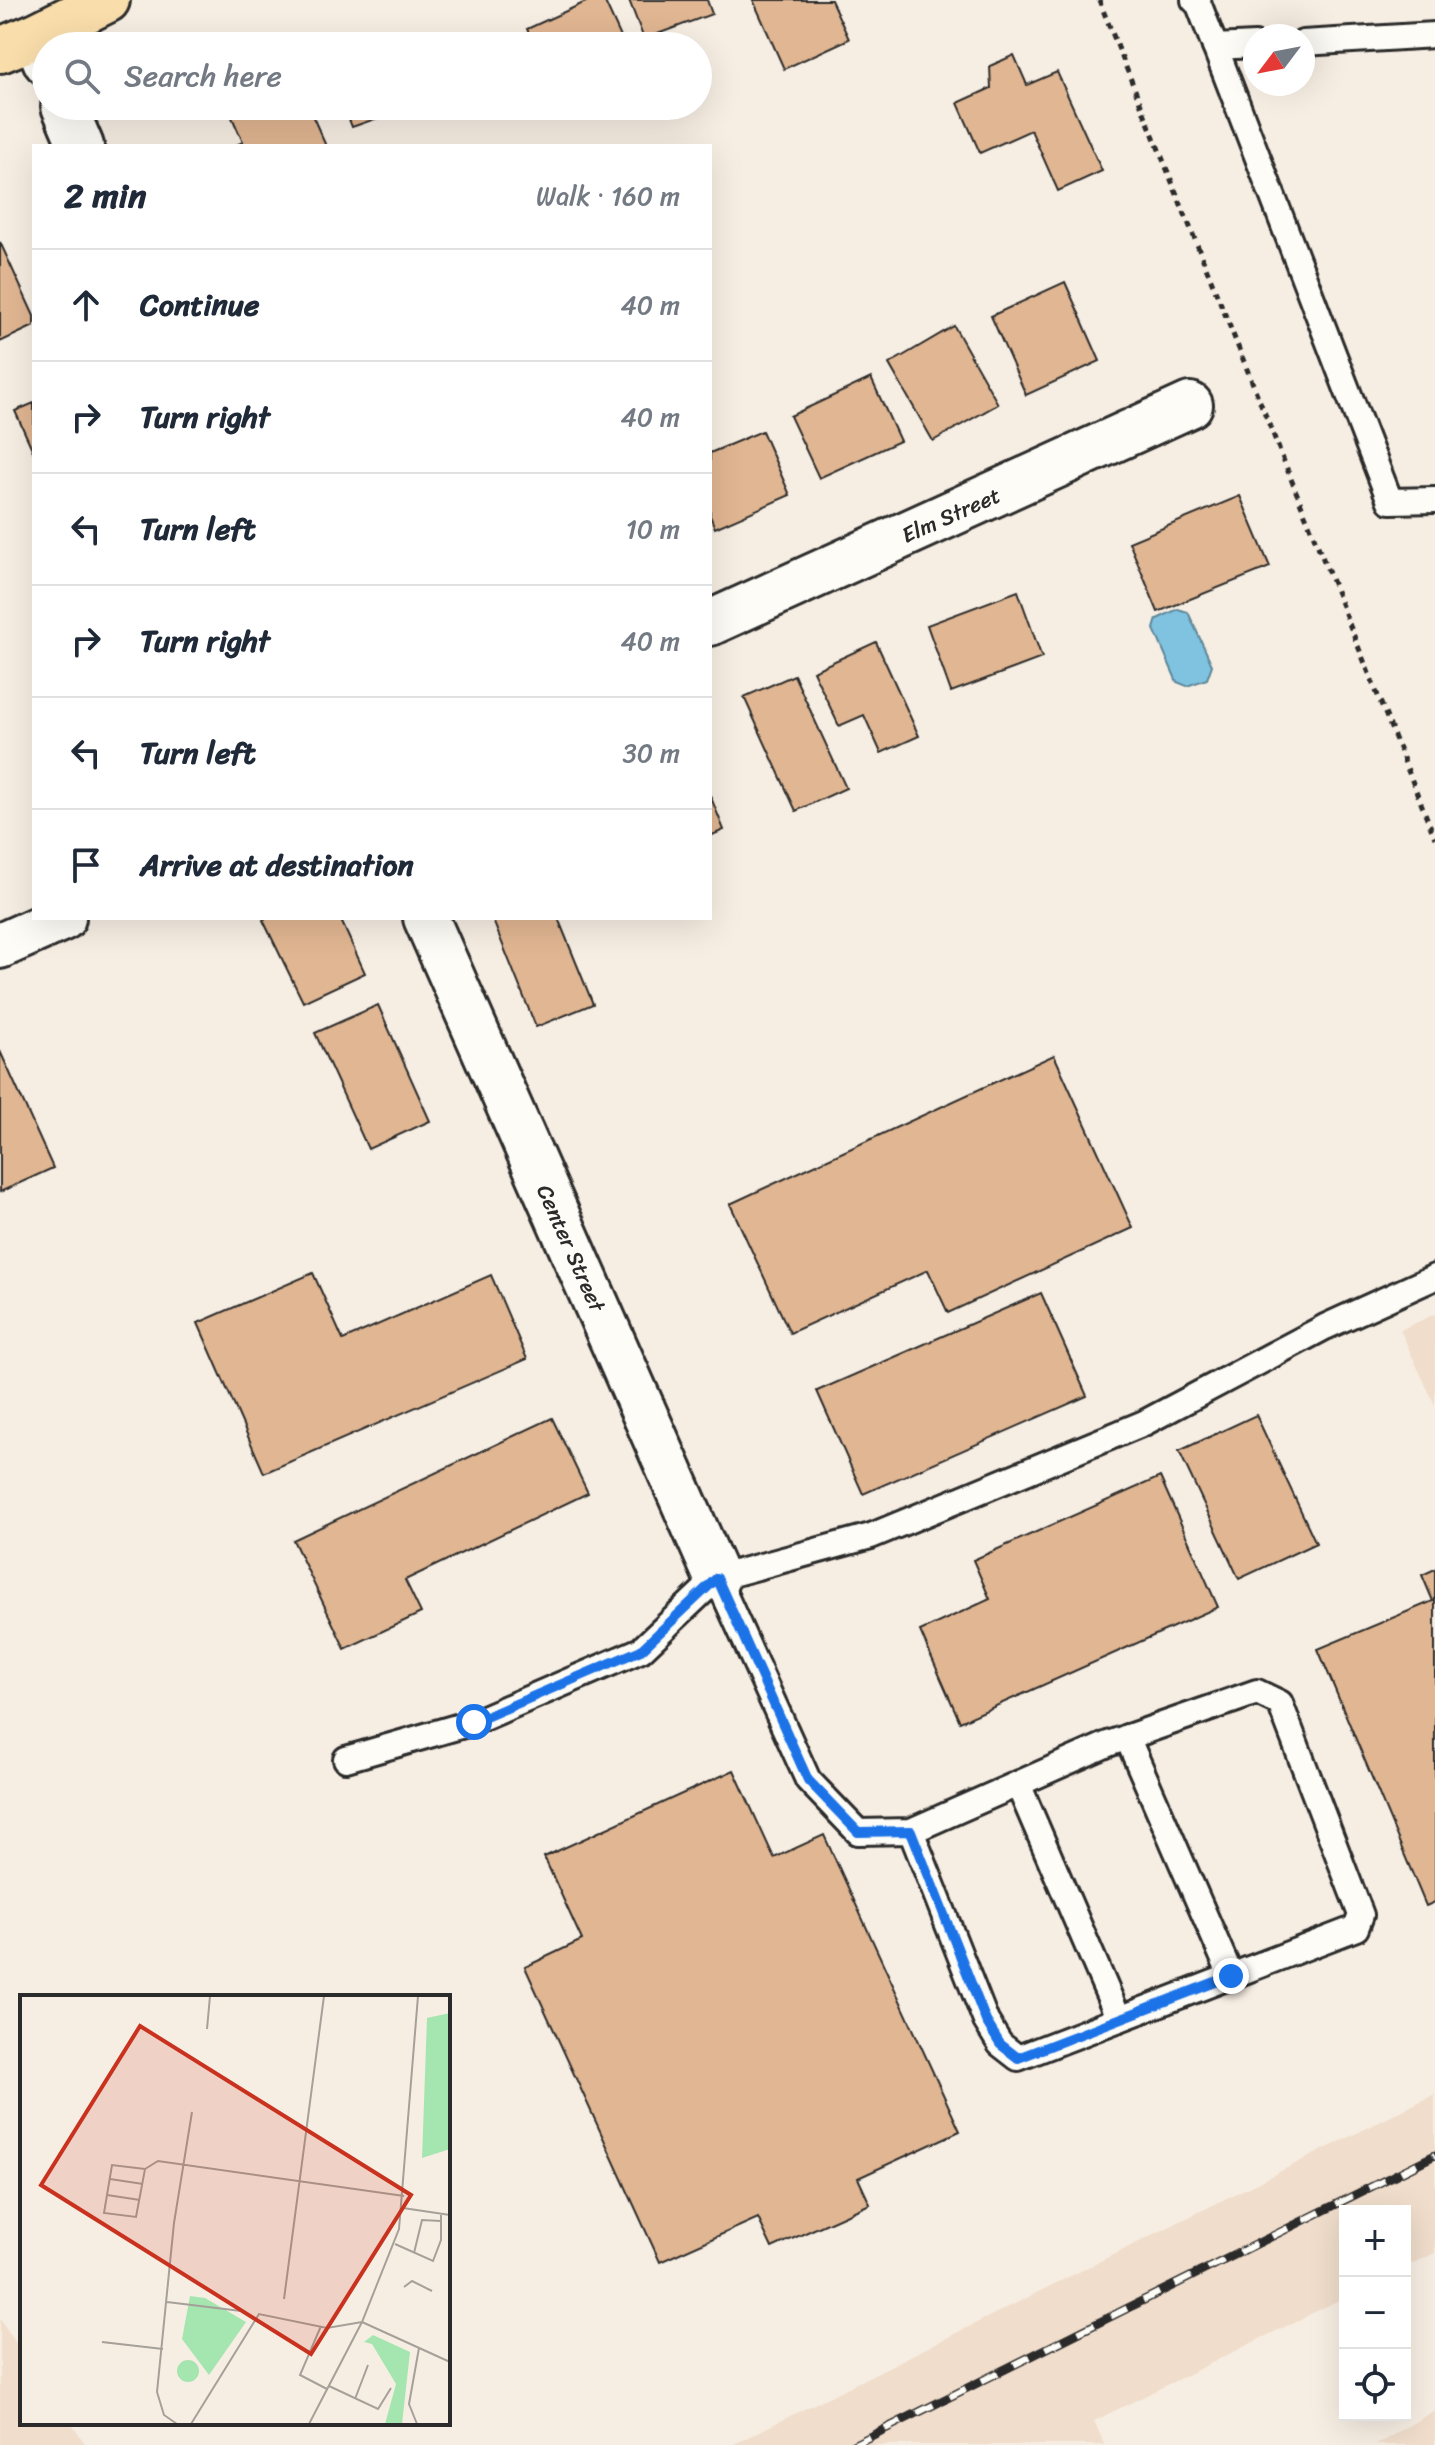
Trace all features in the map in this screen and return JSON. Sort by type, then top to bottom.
[{"type":"main road","points":[[55,32],[107,0]]},
{"type":"street","points":[[70,120],[80,144]]},
{"type":"street","name":"Elm Street","points":[[712,622],[1190,405]]},
{"type":"street","points":[[0,946],[58,920]]},
{"type":"street","name":"Center Street","points":[[427,920],[717,1578]]},
{"type":"lane","points":[[1194,0],[1199,5],[1390,501],[1435,500]]},
{"type":"lane","points":[[1315,42],[1435,35]]},
{"type":"lane","points":[[1215,47],[1243,46]]},
{"type":"lane","points":[[346,1759],[474,1722],[641,1650],[717,1578],[871,1536],[1144,1423],[1325,1327],[1435,1277]]},
{"type":"lane","points":[[717,1578],[808,1780],[858,1832],[911,1831],[1127,1737],[1257,1692],[1280,1703],[1361,1915],[1356,1928],[1018,2058],[1000,2044],[986,2021],[911,1831]]},
{"type":"lane","points":[[1127,1737],[1231,1976]]},
{"type":"lane","points":[[1018,1784],[1119,2019]]},
{"type":"path","points":[[1099,0],[1435,838]]},
{"type":"shaded area","points":[[1435,1314],[1435,1405],[1400,1330]]},
{"type":"shaded area","points":[[1435,2094],[1435,2253],[1411,2264],[1411,2205],[1339,2205],[1339,2300],[1094,2421],[1105,2445],[732,2445]]},
{"type":"shaded area","points":[[0,2319],[20,2349],[20,2425],[72,2425],[86,2445],[0,2445]]},
{"type":"shaded area","points":[[1435,2410],[1435,2445],[1376,2445]]},
{"type":"water","points":[[1178,609],[1188,612],[1212,665],[1207,679],[1187,686],[1177,682],[1154,629],[1157,619]]},
{"type":"building","points":[[590,0],[604,0],[619,32],[528,32],[527,29]]},
{"type":"building","points":[[629,0],[707,0],[712,14],[663,32],[641,32]]},
{"type":"building","points":[[753,0],[831,0],[849,39],[784,69]]},
{"type":"building","points":[[1014,55],[1027,85],[1057,72],[1102,171],[1058,191],[1031,130],[980,153],[958,103],[991,88],[990,66]]},
{"type":"building","points":[[233,120],[314,120],[325,144],[238,144],[243,142]]},
{"type":"building","points":[[349,120],[372,120],[352,127]]},
{"type":"building","points":[[0,242],[32,312],[32,327],[0,342]]},
{"type":"building","points":[[1065,282],[1100,361],[1026,395],[991,316]]},
{"type":"building","points":[[954,326],[998,404],[933,441],[889,364]]},
{"type":"building","points":[[871,378],[900,441],[819,478],[790,416]]},
{"type":"building","points":[[32,404],[32,449],[15,411]]},
{"type":"building","points":[[762,431],[790,495],[715,528],[712,521],[712,452]]},
{"type":"building","points":[[1240,496],[1270,567],[1158,612],[1129,542]]},
{"type":"building","points":[[1018,591],[1042,658],[951,692],[927,625]]},
{"type":"building","points":[[876,642],[919,736],[881,753],[864,715],[839,726],[813,671]]},
{"type":"building","points":[[794,675],[846,788],[796,811],[744,697]]},
{"type":"building","points":[[712,800],[724,830],[712,835]]},
{"type":"building","points":[[263,920],[341,920],[365,973],[303,1002]]},
{"type":"building","points":[[493,920],[559,920],[593,1004],[536,1027]]},
{"type":"building","points":[[378,1005],[430,1121],[368,1149],[315,1033]]},
{"type":"building","points":[[0,1051],[53,1168],[0,1192]]},
{"type":"building","points":[[1054,1055],[1133,1228],[948,1313],[928,1270],[790,1333],[730,1204]]},
{"type":"building","points":[[313,1273],[343,1340],[491,1275],[527,1359],[264,1473],[198,1323]]},
{"type":"building","points":[[1041,1293],[1087,1396],[863,1494],[817,1391]]},
{"type":"building","points":[[1256,1415],[1316,1543],[1239,1579],[1179,1451]]},
{"type":"building","points":[[552,1418],[588,1493],[405,1580],[421,1613],[345,1649],[293,1540]]},
{"type":"building","points":[[1160,1477],[1218,1607],[960,1722],[920,1631],[990,1599],[973,1560]]},
{"type":"building","points":[[1435,1569],[1435,1902],[1426,1906],[1318,1649],[1433,1601],[1422,1575]]},
{"type":"building","points":[[734,1770],[774,1858],[824,1835],[960,2131],[858,2178],[870,2204],[772,2248],[758,2218],[660,2262],[525,1967],[582,1940],[544,1857]]},
{"type":"railway","points":[[853,2445],[1435,2155]]},
{"type":"route","points":[[474,1722],[641,1650],[717,1578],[808,1780],[858,1832],[911,1831],[986,2021],[1000,2044],[1018,2058],[1231,1976]]}]
